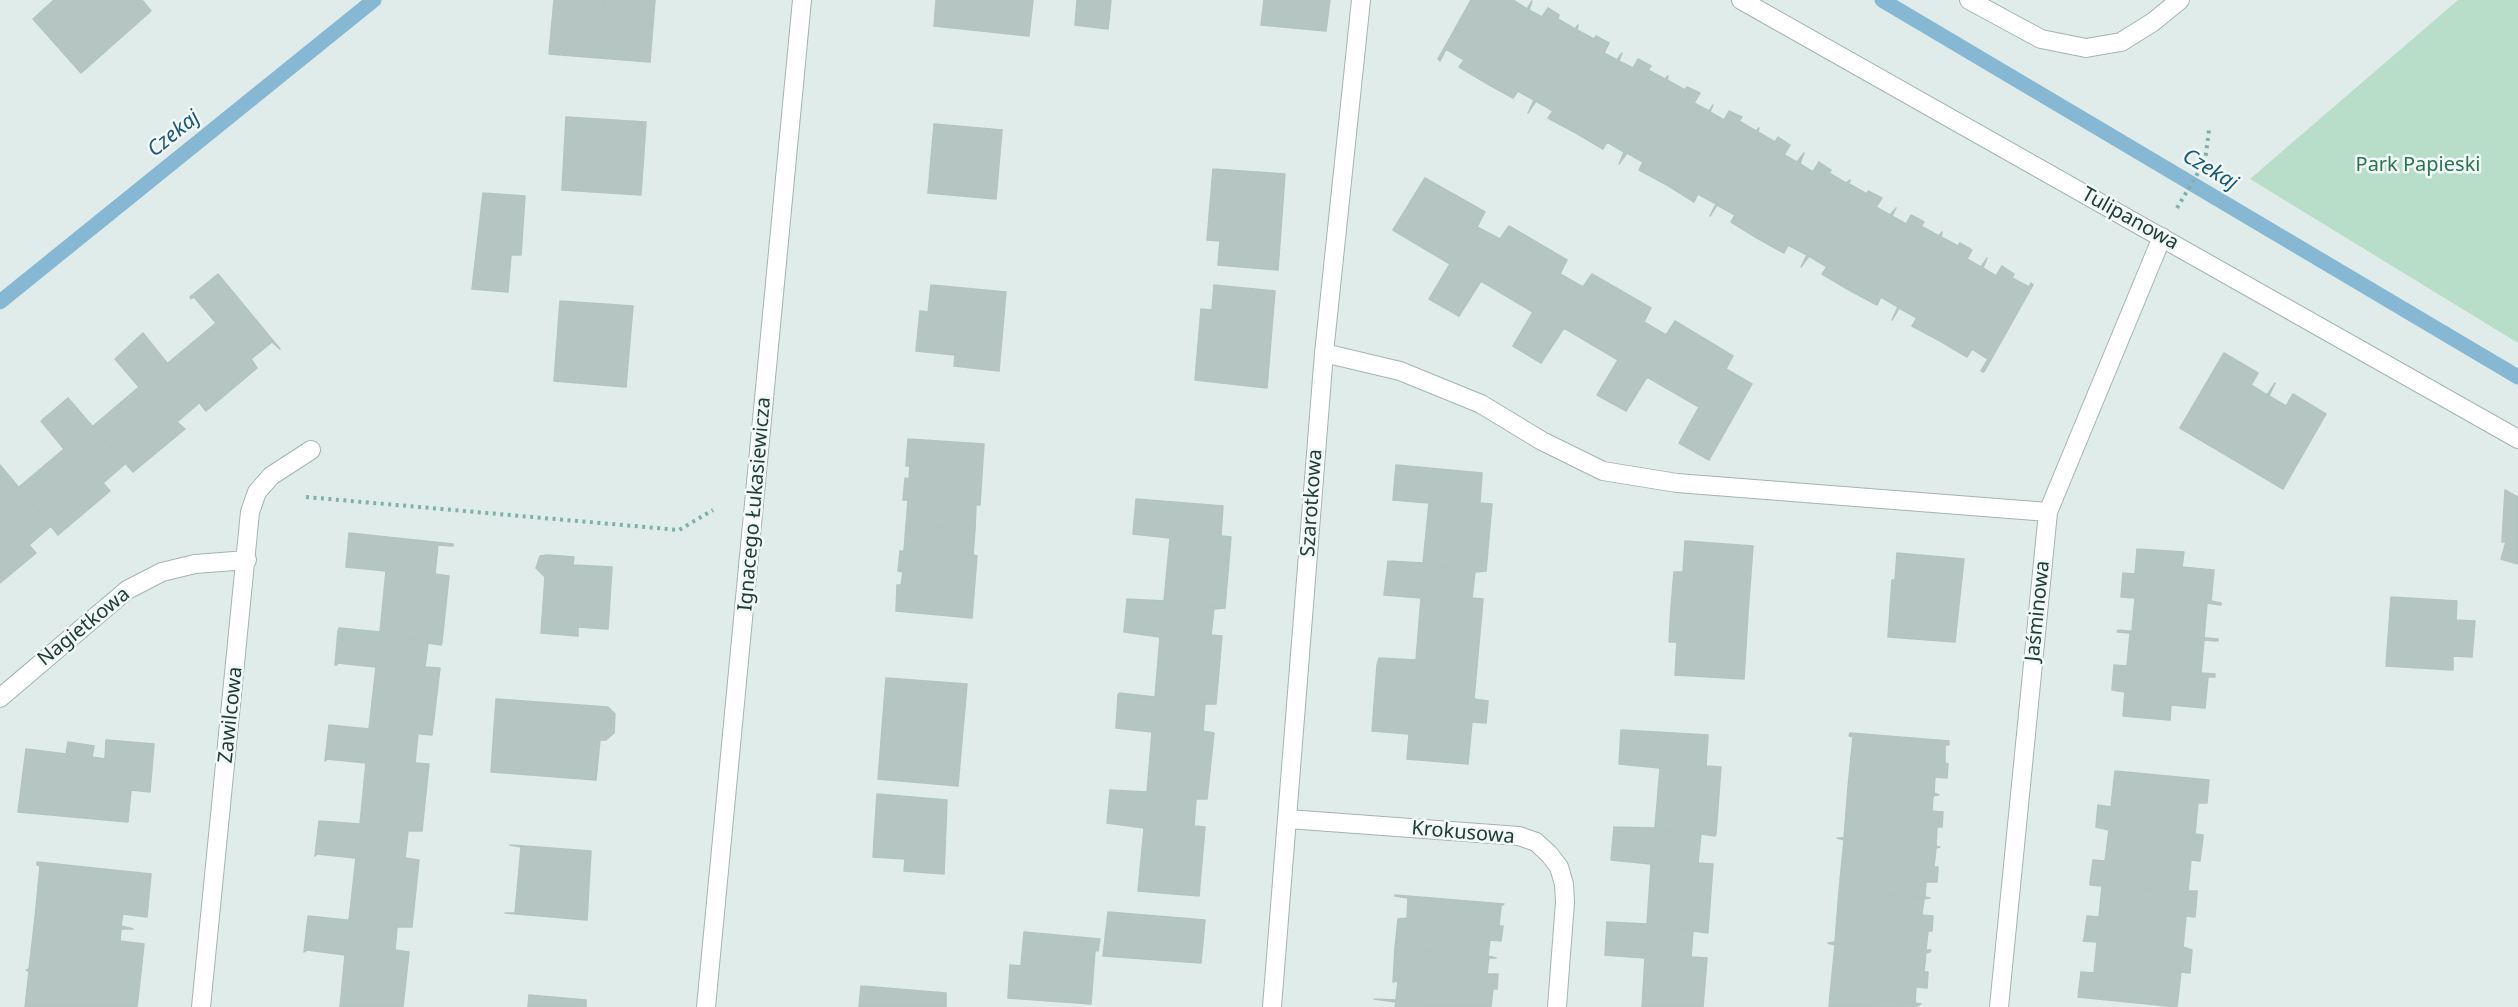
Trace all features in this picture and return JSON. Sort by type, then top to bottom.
[{"type":"street","name":"Ignacego Łukasiewicza","points":[[706,1007],[802,0]]},
{"type":"street","name":"Szarotkowa","points":[[1272,1007],[1324,353],[1361,0]]},
{"type":"street","name":"Tulipanowa","points":[[1741,0],[2518,439]]},
{"type":"street","points":[[1969,0],[2041,39],[2086,48],[2121,42],[2153,22],[2180,0]]},
{"type":"street","name":"Jaśminowa","points":[[1999,1007],[2048,512],[2162,237]]},
{"type":"street","points":[[1324,353],[1400,371],[1481,405],[1542,441],[1603,471],[1677,483],[2048,512]]},
{"type":"street","points":[[257,492],[271,476],[311,450]]},
{"type":"street","name":"Zawilcowa","points":[[201,1007],[250,512],[257,492]]},
{"type":"street","name":"Nagietkowa","points":[[0,698],[127,590],[162,572],[195,564],[247,560]]},
{"type":"street","name":"Krokusowa","points":[[1288,819],[1518,836],[1536,842],[1559,867],[1564,884],[1565,902],[1557,1007]]},
{"type":"path","points":[[2181,200],[2205,161],[2209,129]]},
{"type":"path","points":[[257,492],[679,530],[713,510]]},
{"type":"green space","name":"Park Papieski","points":[[2458,0],[2518,0],[2518,343],[2250,179]]},
{"type":"building","points":[[54,0],[142,0],[151,11],[81,73],[33,19]]},
{"type":"building","points":[[554,0],[604,0],[599,58],[549,54]]},
{"type":"building","points":[[604,0],[655,0],[650,62],[599,58]]},
{"type":"building","points":[[936,0],[1033,0],[1029,36],[934,26]]},
{"type":"building","points":[[1077,0],[1111,0],[1108,29],[1075,25]]},
{"type":"building","points":[[1264,0],[1330,0],[1326,31],[1261,25]]},
{"type":"building","points":[[1471,0],[1513,0],[1527,9],[1532,1],[1486,83],[1459,67],[1464,60],[1446,49],[1440,61],[1438,59]]},
{"type":"building","points":[[1532,1],[1529,10],[1542,17],[1548,8],[1559,15],[1558,19],[1575,29],[1578,25],[1528,113],[1534,100],[1518,91],[1513,98],[1486,83]]},
{"type":"building","points":[[1578,25],[1577,30],[1594,39],[1596,36],[1609,43],[1604,53],[1617,60],[1622,53],[1576,133],[1548,118],[1553,111],[1536,101],[1528,113]]},
{"type":"building","points":[[1622,53],[1619,61],[1633,68],[1638,59],[1651,66],[1648,70],[1665,79],[1668,76],[1619,164],[1624,152],[1607,142],[1603,149],[1576,133]]},
{"type":"building","points":[[1668,76],[1667,80],[1685,90],[1687,87],[1700,93],[1694,103],[1709,111],[1713,105],[1667,185],[1639,170],[1643,162],[1627,153],[1619,164]]},
{"type":"building","points":[[1713,105],[1710,112],[1724,120],[1729,111],[1742,117],[1739,121],[1756,131],[1759,128],[1710,216],[1716,204],[1698,194],[1694,202],[1667,185]]},
{"type":"building","points":[[566,117],[646,122],[641,195],[562,190]]},
{"type":"building","points":[[934,124],[1002,130],[996,199],[928,193]]},
{"type":"building","points":[[1759,128],[1758,132],[1775,142],[1778,137],[1790,145],[1784,155],[1797,162],[1804,153],[1757,238],[1731,222],[1735,215],[1717,205],[1710,216]]},
{"type":"building","points":[[1804,153],[1800,164],[1813,172],[1819,162],[1831,170],[1829,173],[1846,183],[1850,180],[1801,267],[1807,255],[1788,245],[1784,253],[1757,238]]},
{"type":"building","points":[[1213,169],[1285,174],[1278,270],[1218,265],[1220,241],[1207,240]]},
{"type":"building","points":[[1425,178],[1485,212],[1477,227],[1500,239],[1509,226],[1459,316],[1429,299],[1450,264],[1393,230]]},
{"type":"building","points":[[1850,180],[1849,184],[1867,194],[1868,191],[1882,198],[1876,207],[1890,215],[1896,208],[1849,290],[1822,274],[1827,267],[1809,256],[1801,267]]},
{"type":"building","points":[[483,193],[525,196],[521,255],[511,255],[508,292],[472,289]]},
{"type":"building","points":[[1896,208],[1892,216],[1906,224],[1911,215],[1924,222],[1921,226],[1939,236],[1942,232],[1892,320],[1898,307],[1881,297],[1877,305],[1849,290]]},
{"type":"building","points":[[1509,226],[1567,260],[1560,274],[1583,287],[1592,274],[1541,363],[1513,346],[1533,312],[1481,281],[1459,316]]},
{"type":"building","points":[[1942,232],[1941,237],[1958,246],[1960,243],[1972,250],[1967,259],[1981,267],[1987,258],[1940,341],[1912,326],[1917,318],[1899,308],[1892,320]]},
{"type":"building","points":[[1987,258],[1983,268],[1996,276],[2002,266],[2014,274],[2012,278],[2029,287],[2031,283],[2033,285],[1984,372],[1981,371],[1988,359],[1972,349],[1967,357],[1940,341]]},
{"type":"building","points":[[218,274],[280,349],[272,342],[251,359],[257,368],[206,411],[168,363],[216,323],[194,297],[191,299],[190,297]]},
{"type":"building","points":[[1592,274],[1651,308],[1644,322],[1666,335],[1675,321],[1626,411],[1597,395],[1618,360],[1564,328],[1541,363]]},
{"type":"building","points":[[931,285],[1006,292],[999,371],[954,366],[955,355],[916,351],[920,311],[928,312]]},
{"type":"building","points":[[1214,285],[1275,291],[1267,388],[1195,380],[1201,309],[1212,310]]},
{"type":"building","points":[[560,301],[633,306],[626,387],[554,381]]},
{"type":"building","points":[[1675,321],[1733,356],[1726,369],[1752,384],[1709,460],[1679,443],[1699,407],[1647,377],[1626,411]]},
{"type":"building","points":[[143,333],[199,403],[177,422],[185,429],[133,472],[93,426],[139,387],[115,359]]},
{"type":"building","points":[[2224,353],[2258,373],[2251,385],[2267,395],[2275,383],[2231,458],[2180,428]]},
{"type":"building","points":[[2275,383],[2269,396],[2286,406],[2293,394],[2326,414],[2283,489],[2231,458]]},
{"type":"building","points":[[68,398],[125,464],[103,483],[110,491],[58,535],[19,487],[64,449],[41,421]]},
{"type":"building","points":[[908,439],[984,444],[980,505],[976,505],[975,529],[906,525],[908,500],[903,500],[905,478],[909,479],[910,466],[906,466]]},
{"type":"building","points":[[0,465],[51,526],[29,545],[36,553],[0,583]]},
{"type":"building","points":[[1396,465],[1482,473],[1480,503],[1492,504],[1486,571],[1388,561],[1423,563],[1429,503],[1393,500]]},
{"type":"building","points":[[2505,490],[2518,497],[2518,564],[2501,559],[2506,542],[2502,542]]},
{"type":"building","points":[[1136,499],[1223,506],[1221,536],[1231,537],[1225,608],[1127,599],[1164,601],[1170,538],[1133,534]]},
{"type":"building","points":[[906,525],[975,529],[973,555],[977,556],[972,618],[896,611],[897,585],[901,585],[903,572],[898,571],[900,551],[904,551]]},
{"type":"building","points":[[349,533],[453,544],[453,546],[438,545],[435,574],[449,576],[442,642],[338,631],[339,628],[380,632],[386,571],[346,567]]},
{"type":"building","points":[[1685,541],[1753,546],[1748,613],[1671,607],[1674,572],[1683,572]]},
{"type":"building","points":[[2137,549],[2184,552],[2182,567],[2214,570],[2211,601],[2221,603],[2221,605],[2207,603],[2204,638],[2132,631],[2135,598],[2121,597],[2123,573],[2135,574]]},
{"type":"building","points":[[1897,553],[1964,559],[1955,642],[1888,637],[1892,580],[1895,580]]},
{"type":"building","points":[[540,556],[574,557],[573,565],[612,567],[608,629],[578,627],[578,636],[541,633],[545,577],[536,568]]},
{"type":"building","points":[[1388,561],[1486,571],[1475,572],[1472,598],[1483,599],[1477,666],[1379,658],[1416,660],[1421,598],[1384,595]]},
{"type":"building","points":[[2391,597],[2457,601],[2456,620],[2475,621],[2472,657],[2453,656],[2453,670],[2386,666]]},
{"type":"building","points":[[1127,599],[1225,608],[1214,609],[1211,635],[1222,636],[1216,704],[1118,695],[1119,693],[1155,697],[1160,637],[1124,632]]},
{"type":"building","points":[[1671,607],[1748,613],[1744,679],[1675,675],[1677,642],[1669,642]]},
{"type":"building","points":[[2118,630],[2218,639],[2218,641],[2204,640],[2201,673],[2215,674],[2215,677],[2208,677],[2205,708],[2171,705],[2170,720],[2123,716],[2125,692],[2112,690],[2114,665],[2127,666],[2130,633],[2117,632]]},
{"type":"building","points":[[338,631],[442,642],[441,645],[428,643],[425,667],[440,668],[432,735],[369,729],[376,667],[337,663],[335,665]]},
{"type":"building","points":[[1379,658],[1477,666],[1474,699],[1488,701],[1486,723],[1472,722],[1468,764],[1407,759],[1409,734],[1372,731]]},
{"type":"building","points":[[886,678],[967,684],[958,786],[878,779]]},
{"type":"building","points":[[1118,695],[1216,704],[1205,704],[1203,731],[1214,733],[1207,799],[1110,790],[1147,792],[1152,732],[1116,728]]},
{"type":"building","points":[[496,699],[608,707],[615,714],[614,733],[606,740],[600,740],[596,780],[491,772]]},
{"type":"building","points":[[329,725],[418,734],[415,763],[429,764],[422,831],[319,821],[360,824],[366,763],[327,759],[325,761]]},
{"type":"building","points":[[1621,730],[1708,735],[1706,766],[1721,767],[1716,834],[1614,827],[1655,828],[1660,768],[1619,764]]},
{"type":"building","points":[[1850,733],[1949,741],[1949,745],[1945,745],[1945,763],[1948,764],[1947,778],[1935,777],[1934,793],[1939,795],[1848,787],[1853,737],[1849,736]]},
{"type":"building","points":[[106,740],[154,744],[150,792],[131,790],[128,822],[18,812],[26,749],[66,754],[68,742],[94,746],[92,757],[105,759]]},
{"type":"building","points":[[2115,771],[2209,780],[2207,803],[2198,803],[2195,834],[2203,835],[2203,837],[2096,827],[2098,805],[2111,807]]},
{"type":"building","points":[[1848,787],[1939,795],[1933,796],[1932,811],[1943,812],[1942,827],[1937,827],[1936,846],[1940,847],[1837,838],[1844,838]]},
{"type":"building","points":[[1110,790],[1207,799],[1196,799],[1194,826],[1205,827],[1199,896],[1138,891],[1144,828],[1107,823]]},
{"type":"building","points":[[877,794],[947,800],[944,874],[904,871],[905,859],[873,857]]},
{"type":"building","points":[[319,821],[422,831],[408,831],[405,858],[419,860],[412,927],[349,920],[356,858],[317,854],[315,856]]},
{"type":"building","points":[[1614,827],[1716,834],[1715,836],[1701,834],[1698,863],[1713,864],[1708,931],[1607,922],[1647,924],[1651,864],[1611,860]]},
{"type":"building","points":[[2096,827],[2203,837],[2200,861],[2191,860],[2188,891],[2197,891],[2197,894],[2090,883],[2093,860],[2105,861],[2109,830]]},
{"type":"building","points":[[1837,838],[1940,847],[1936,848],[1934,867],[1938,867],[1937,882],[1926,882],[1925,897],[1930,898],[1839,891],[1844,840]]},
{"type":"building","points":[[510,845],[591,851],[587,920],[505,913],[515,913],[521,847]]},
{"type":"building","points":[[37,862],[151,874],[147,917],[123,914],[121,926],[133,929],[35,918],[40,866]]},
{"type":"building","points":[[2090,883],[2197,894],[2195,917],[2186,916],[2183,947],[2192,950],[2084,939],[2087,916],[2099,917],[2102,886],[2090,885]]},
{"type":"building","points":[[1839,891],[1930,898],[1924,899],[1922,915],[1933,916],[1932,931],[1928,931],[1926,950],[1931,950],[1930,952],[1828,943],[1835,942]]},
{"type":"building","points":[[1395,895],[1504,904],[1501,906],[1499,926],[1503,926],[1501,941],[1490,940],[1488,956],[1496,958],[1395,948],[1398,919],[1407,918],[1408,898]]},
{"type":"building","points":[[1108,912],[1205,920],[1201,963],[1103,956]]},
{"type":"building","points":[[308,916],[412,927],[397,927],[395,950],[409,952],[403,1007],[340,1007],[345,955],[307,950],[304,952]]},
{"type":"building","points":[[35,918],[133,929],[121,929],[120,941],[144,944],[140,981],[26,970],[29,969]]},
{"type":"building","points":[[1607,922],[1708,931],[1708,933],[1693,931],[1691,957],[1707,958],[1703,1007],[1642,1007],[1645,958],[1605,955]]},
{"type":"building","points":[[1024,932],[1100,939],[1098,951],[1095,950],[1091,1004],[1008,998],[1010,965],[1021,966]]},
{"type":"building","points":[[2084,939],[2192,950],[2190,973],[2181,972],[2177,1007],[2078,997],[2081,972],[2094,973],[2097,942],[2083,941]]},
{"type":"building","points":[[1828,943],[1930,952],[1926,953],[1924,972],[1928,972],[1927,988],[1916,987],[1915,1003],[1921,1004],[1830,995],[1835,945]]},
{"type":"building","points":[[1395,948],[1496,958],[1489,958],[1487,974],[1498,974],[1497,989],[1493,989],[1491,1007],[1460,1007],[1374,999],[1396,1000],[1398,981],[1393,982]]},
{"type":"building","points":[[26,970],[140,981],[137,1007],[25,1007],[29,972]]},
{"type":"building","points":[[861,986],[946,993],[946,1007],[859,1007]]},
{"type":"building","points":[[529,995],[586,1000],[586,1007],[528,1007]]},
{"type":"building","points":[[1830,995],[1921,1004],[1915,1007],[1829,1007]]},
{"type":"building","points":[[1374,999],[1460,1007],[1395,1007],[1396,1002]]},
{"type":"waterway","name":"Czekaj","points":[[0,302],[374,0]]},
{"type":"waterway","name":"Czekaj","points":[[1882,0],[2518,377]]}]
